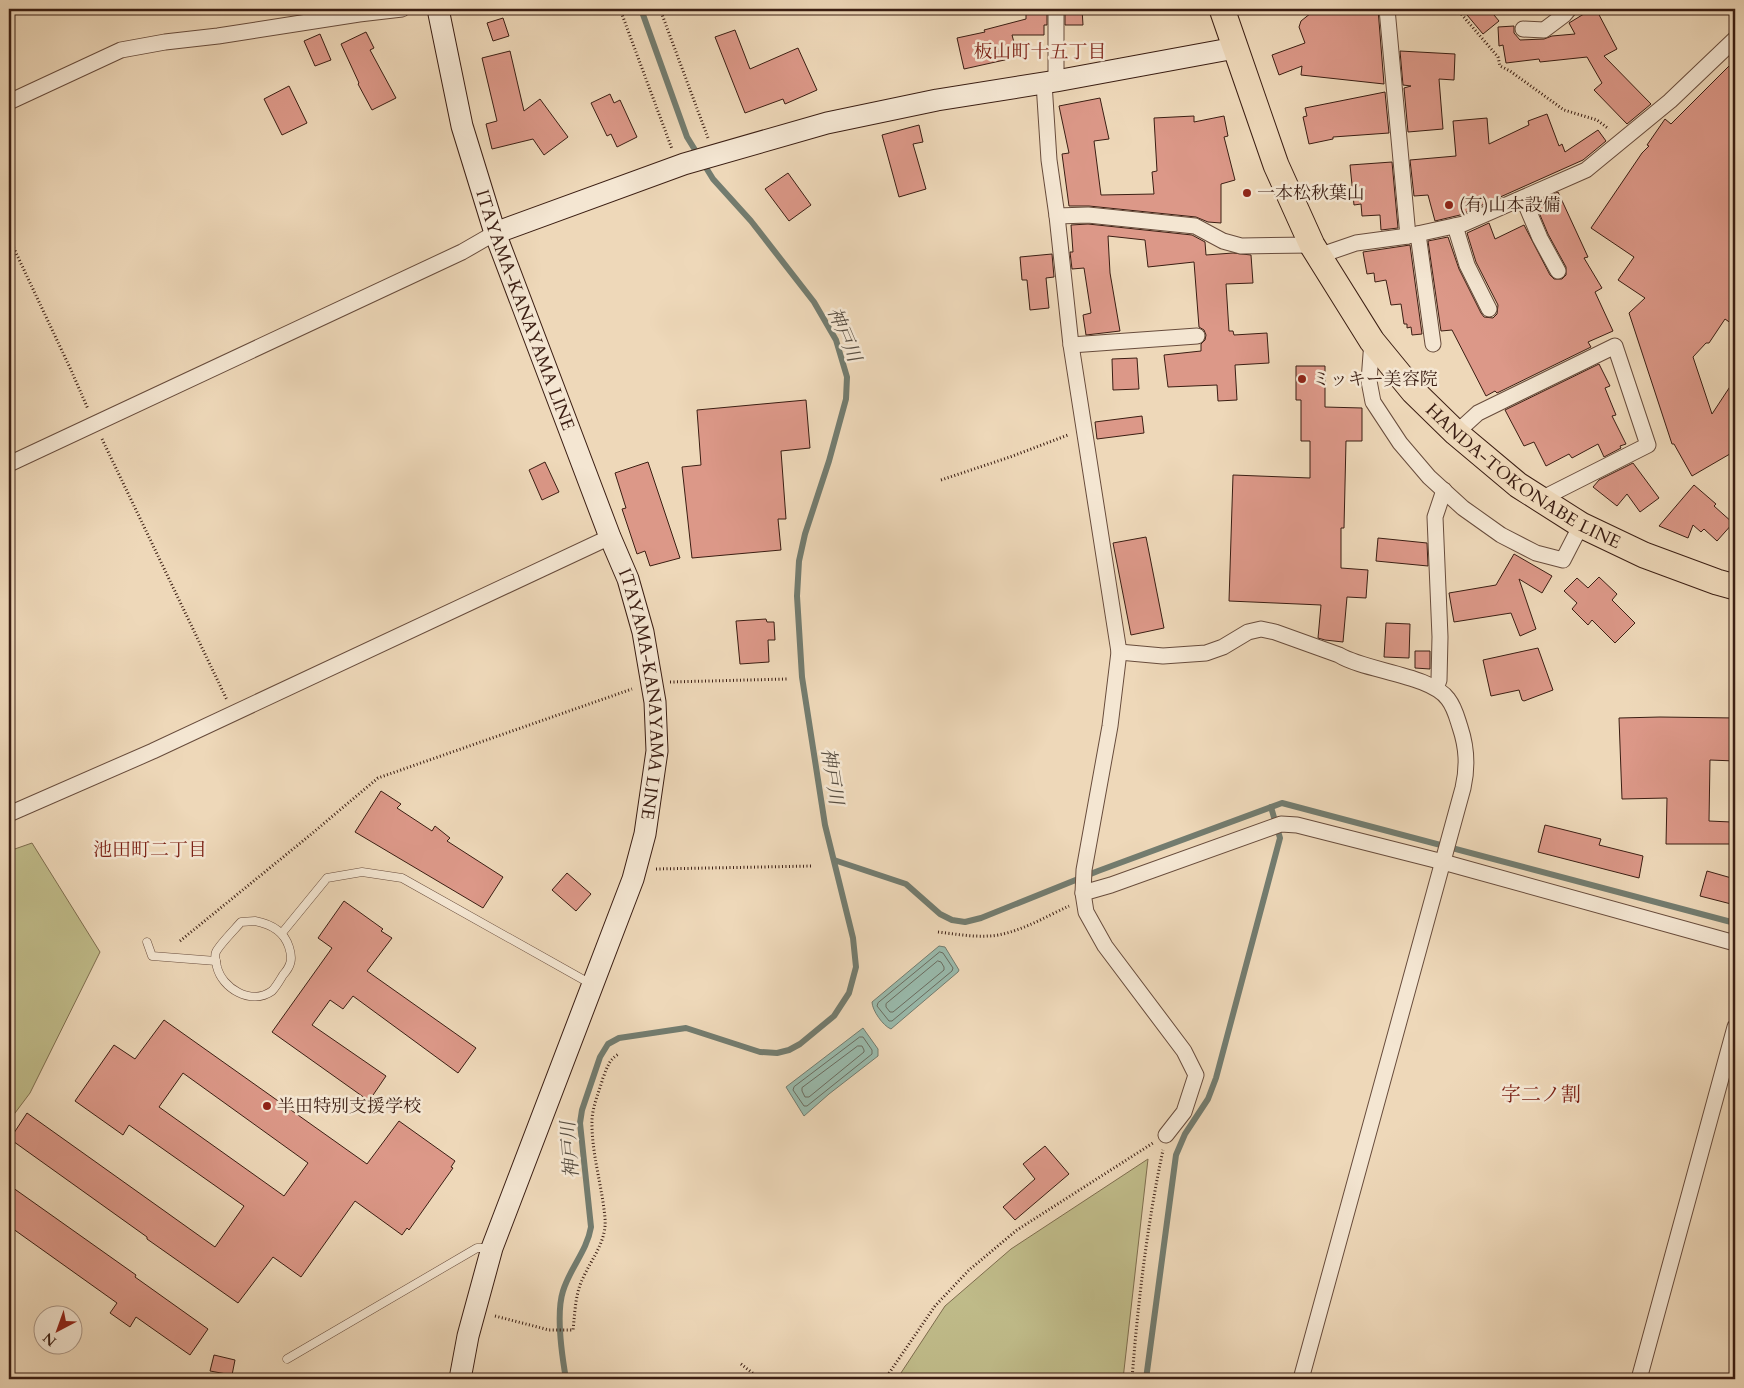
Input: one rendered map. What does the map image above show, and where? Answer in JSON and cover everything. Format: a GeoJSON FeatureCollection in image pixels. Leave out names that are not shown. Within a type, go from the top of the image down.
{"type":"FeatureCollection","features":[{"type":"Feature","properties":{"kind":"main road","name":"ITAYAMA-KANAYAMA LINE"},"geometry":{"type":"LineString","coordinates":[[438,9],[462,126],[495,233],[610,538],[628,579],[643,632],[655,702],[657,751],[645,834],[636,866],[613,933],[492,1248],[468,1336],[460,1379]]}},
{"type":"Feature","properties":{"kind":"main road","name":"HANDA-TOKONABE LINE"},"geometry":{"type":"LineString","coordinates":[[1222,9],[1276,165],[1315,250],[1372,341],[1413,391],[1456,433],[1518,485],[1581,525],[1644,555],[1735,587]]}},
{"type":"Feature","properties":{"kind":"main road"},"geometry":{"type":"LineString","coordinates":[[495,233],[681,165],[827,123],[937,100],[1050,82],[1235,48]]}},
{"type":"Feature","properties":{"kind":"street"},"geometry":{"type":"LineString","coordinates":[[9,102],[121,50],[376,10],[402,9]]}},
{"type":"Feature","properties":{"kind":"street"},"geometry":{"type":"LineString","coordinates":[[1056,9],[1050,82],[1049,160],[1071,344],[1119,652],[1110,726],[1084,870],[1084,896],[1086,912],[1105,946],[1184,1051],[1196,1075],[1184,1112],[1166,1135]]}},
{"type":"Feature","properties":{"kind":"street"},"geometry":{"type":"LineString","coordinates":[[1387,9],[1413,235],[1433,344]]}},
{"type":"Feature","properties":{"kind":"street"},"geometry":{"type":"LineString","coordinates":[[1523,29],[1544,30],[1569,9]]}},
{"type":"Feature","properties":{"kind":"street"},"geometry":{"type":"LineString","coordinates":[[1057,216],[1088,215],[1195,226],[1223,241],[1240,246],[1315,250],[1413,235],[1463,224],[1586,170],[1670,101],[1735,39]]}},
{"type":"Feature","properties":{"kind":"street"},"geometry":{"type":"LineString","coordinates":[[1523,198],[1540,238],[1558,271]]}},
{"type":"Feature","properties":{"kind":"street"},"geometry":{"type":"LineString","coordinates":[[1455,226],[1467,265],[1489,309]]}},
{"type":"Feature","properties":{"kind":"street"},"geometry":{"type":"LineString","coordinates":[[9,464],[462,252],[495,233]]}},
{"type":"Feature","properties":{"kind":"street"},"geometry":{"type":"LineString","coordinates":[[1071,344],[1197,336]]}},
{"type":"Feature","properties":{"kind":"street"},"geometry":{"type":"LineString","coordinates":[[1372,341],[1369,381],[1373,402],[1400,443],[1429,477],[1463,508],[1501,534],[1536,553],[1563,560],[1581,525]]}},
{"type":"Feature","properties":{"kind":"street"},"geometry":{"type":"LineString","coordinates":[[1456,433],[1478,414],[1615,346],[1648,445],[1541,499]]}},
{"type":"Feature","properties":{"kind":"street"},"geometry":{"type":"LineString","coordinates":[[1436,688],[1439,680],[1440,637],[1435,517],[1444,490]]}},
{"type":"Feature","properties":{"kind":"street"},"geometry":{"type":"LineString","coordinates":[[9,814],[153,751],[610,538]]}},
{"type":"Feature","properties":{"kind":"street"},"geometry":{"type":"LineString","coordinates":[[1119,652],[1163,656],[1206,653],[1223,647],[1248,632],[1261,629],[1276,632],[1339,655],[1346,660],[1381,669],[1436,688],[1448,698],[1464,738],[1467,757],[1466,774],[1301,1379]]}},
{"type":"Feature","properties":{"kind":"street"},"geometry":{"type":"LineString","coordinates":[[1084,896],[1281,824],[1297,825],[1445,852],[1735,943]]}},
{"type":"Feature","properties":{"kind":"street"},"geometry":{"type":"LineString","coordinates":[[1639,1379],[1735,1026]]}},
{"type":"Feature","properties":{"kind":"lane"},"geometry":{"type":"LineString","coordinates":[[282,933],[327,878],[362,872],[402,878],[593,985]]}},
{"type":"Feature","properties":{"kind":"lane"},"geometry":{"type":"LineString","coordinates":[[255,921],[266,923],[282,933],[291,954],[291,966],[272,990],[263,995],[252,996],[241,994],[224,982],[216,961],[216,952],[241,922],[255,921]]}},
{"type":"Feature","properties":{"kind":"lane"},"geometry":{"type":"LineString","coordinates":[[147,942],[152,956],[216,961]]}},
{"type":"Feature","properties":{"kind":"lane"},"geometry":{"type":"LineString","coordinates":[[287,1359],[477,1248],[492,1248]]}},
{"type":"Feature","properties":{"kind":"path"},"geometry":{"type":"LineString","coordinates":[[620,9],[681,165]]}},
{"type":"Feature","properties":{"kind":"path"},"geometry":{"type":"LineString","coordinates":[[660,9],[714,155]]}},
{"type":"Feature","properties":{"kind":"path"},"geometry":{"type":"LineString","coordinates":[[1457,9],[1498,57],[1500,66],[1510,71],[1564,110],[1597,120],[1624,140]]}},
{"type":"Feature","properties":{"kind":"path"},"geometry":{"type":"LineString","coordinates":[[9,238],[71,370],[94,424],[123,480],[233,714]]}},
{"type":"Feature","properties":{"kind":"path"},"geometry":{"type":"LineString","coordinates":[[941,480],[1010,457],[1084,429]]}},
{"type":"Feature","properties":{"kind":"path"},"geometry":{"type":"LineString","coordinates":[[180,941],[378,778],[568,710],[651,683],[787,680]]}},
{"type":"Feature","properties":{"kind":"path"},"geometry":{"type":"LineString","coordinates":[[636,866],[651,870],[813,866]]}},
{"type":"Feature","properties":{"kind":"path"},"geometry":{"type":"LineString","coordinates":[[938,932],[990,936],[1020,929],[1084,896]]}},
{"type":"Feature","properties":{"kind":"path"},"geometry":{"type":"LineString","coordinates":[[476,1306],[493,1315],[514,1322],[548,1330],[573,1330],[576,1302],[582,1279],[599,1250],[606,1220],[592,1118],[595,1102],[605,1074],[612,1058],[619,1054]]}},
{"type":"Feature","properties":{"kind":"path"},"geometry":{"type":"LineString","coordinates":[[885,1379],[935,1306],[970,1270],[1017,1230],[1166,1135]]}},
{"type":"Feature","properties":{"kind":"path"},"geometry":{"type":"LineString","coordinates":[[1132,1379],[1138,1307],[1154,1190],[1166,1135]]}},
{"type":"Feature","properties":{"kind":"path"},"geometry":{"type":"LineString","coordinates":[[741,1364],[760,1379]]}},
{"type":"Feature","properties":{"kind":"shaded area"},"geometry":{"type":"Polygon","coordinates":[[[32,843],[100,952],[30,1093],[9,1121],[9,851],[32,843]]]}},
{"type":"Feature","properties":{"kind":"shaded area"},"geometry":{"type":"Polygon","coordinates":[[[1148,1159],[1123,1379],[897,1379],[945,1306],[1011,1249],[1148,1159]]]}},
{"type":"Feature","properties":{"kind":"water"},"geometry":{"type":"Polygon","coordinates":[[[939,946],[945,947],[959,970],[958,972],[891,1029],[881,1021],[872,1002],[939,946]]]}},
{"type":"Feature","properties":{"kind":"water"},"geometry":{"type":"Polygon","coordinates":[[[863,1028],[878,1049],[878,1056],[804,1116],[786,1087],[863,1028]]]}},
{"type":"Feature","properties":{"kind":"building"},"geometry":{"type":"Polygon","coordinates":[[[1026,9],[1047,9],[1047,25],[1044,25],[1044,35],[1012,35],[1018,57],[964,69],[957,38],[985,32],[984,30],[1026,19],[1026,9]]]}},
{"type":"Feature","properties":{"kind":"building"},"geometry":{"type":"Polygon","coordinates":[[[1065,9],[1082,9],[1083,25],[1065,25],[1065,9]]]}},
{"type":"Feature","properties":{"kind":"building"},"geometry":{"type":"Polygon","coordinates":[[[1311,9],[1378,9],[1384,84],[1301,75],[1302,66],[1279,75],[1272,55],[1305,43],[1299,27],[1301,21],[1311,13],[1311,9]]]}},
{"type":"Feature","properties":{"kind":"building"},"geometry":{"type":"Polygon","coordinates":[[[1462,9],[1489,9],[1499,21],[1483,34],[1462,9]]]}},
{"type":"Feature","properties":{"kind":"building"},"geometry":{"type":"Polygon","coordinates":[[[1592,9],[1596,9],[1617,49],[1604,56],[1651,104],[1627,124],[1594,90],[1602,83],[1587,57],[1540,62],[1539,59],[1506,63],[1503,45],[1499,46],[1498,27],[1514,26],[1514,33],[1520,40],[1544,39],[1552,36],[1575,34],[1569,23],[1592,9]]]}},
{"type":"Feature","properties":{"kind":"building"},"geometry":{"type":"Polygon","coordinates":[[[503,18],[509,36],[493,41],[487,23],[503,18]]]}},
{"type":"Feature","properties":{"kind":"building"},"geometry":{"type":"Polygon","coordinates":[[[735,30],[750,69],[798,48],[817,90],[785,104],[783,99],[745,113],[715,37],[735,30]]]}},
{"type":"Feature","properties":{"kind":"building"},"geometry":{"type":"Polygon","coordinates":[[[366,32],[374,48],[370,50],[396,98],[372,110],[358,84],[341,44],[366,32]]]}},
{"type":"Feature","properties":{"kind":"building"},"geometry":{"type":"Polygon","coordinates":[[[320,34],[331,60],[315,66],[304,41],[320,34]]]}},
{"type":"Feature","properties":{"kind":"building"},"geometry":{"type":"Polygon","coordinates":[[[510,51],[524,111],[540,99],[568,137],[544,155],[533,139],[492,149],[486,124],[497,121],[482,58],[510,51]]]}},
{"type":"Feature","properties":{"kind":"building"},"geometry":{"type":"Polygon","coordinates":[[[1400,51],[1455,54],[1454,80],[1439,79],[1443,129],[1408,132],[1404,88],[1411,86],[1403,85],[1400,51]]]}},
{"type":"Feature","properties":{"kind":"building"},"geometry":{"type":"Polygon","coordinates":[[[1735,60],[1735,326],[1725,319],[1709,343],[1706,343],[1693,357],[1712,414],[1735,379],[1735,451],[1692,476],[1674,444],[1672,444],[1629,313],[1645,298],[1618,280],[1634,257],[1591,228],[1642,153],[1649,146],[1647,145],[1665,119],[1671,124],[1735,60]]]}},
{"type":"Feature","properties":{"kind":"building"},"geometry":{"type":"Polygon","coordinates":[[[289,86],[307,123],[282,135],[264,99],[289,86]]]}},
{"type":"Feature","properties":{"kind":"building"},"geometry":{"type":"Polygon","coordinates":[[[1385,92],[1389,133],[1333,137],[1333,139],[1309,144],[1303,117],[1307,116],[1305,108],[1385,92]]]}},
{"type":"Feature","properties":{"kind":"building"},"geometry":{"type":"Polygon","coordinates":[[[610,94],[614,103],[620,100],[637,137],[617,147],[611,134],[607,136],[591,103],[610,94]]]}},
{"type":"Feature","properties":{"kind":"building"},"geometry":{"type":"Polygon","coordinates":[[[1100,98],[1109,139],[1094,141],[1101,195],[1154,194],[1152,172],[1157,171],[1154,118],[1194,116],[1194,122],[1224,116],[1228,136],[1224,137],[1235,180],[1221,184],[1221,223],[1208,222],[1196,217],[1089,206],[1069,206],[1062,154],[1069,153],[1059,106],[1100,98]]]}},
{"type":"Feature","properties":{"kind":"building"},"geometry":{"type":"Polygon","coordinates":[[[1547,114],[1559,146],[1562,144],[1565,152],[1598,130],[1606,141],[1583,160],[1460,215],[1435,221],[1428,195],[1414,196],[1410,160],[1456,156],[1453,121],[1487,118],[1489,144],[1529,125],[1528,121],[1547,114]]]}},
{"type":"Feature","properties":{"kind":"building"},"geometry":{"type":"Polygon","coordinates":[[[919,125],[923,142],[913,144],[926,189],[899,197],[882,135],[919,125]]]}},
{"type":"Feature","properties":{"kind":"building"},"geometry":{"type":"Polygon","coordinates":[[[1392,162],[1398,228],[1381,230],[1380,215],[1362,216],[1361,204],[1354,205],[1350,165],[1392,162]]]}},
{"type":"Feature","properties":{"kind":"building"},"geometry":{"type":"Polygon","coordinates":[[[788,173],[811,205],[789,221],[765,189],[788,173]]]}},
{"type":"Feature","properties":{"kind":"building"},"geometry":{"type":"Polygon","coordinates":[[[1558,192],[1588,257],[1584,258],[1602,288],[1595,292],[1613,331],[1588,342],[1591,347],[1497,393],[1495,391],[1486,396],[1452,330],[1441,331],[1428,241],[1448,237],[1459,269],[1481,313],[1484,317],[1493,318],[1497,314],[1498,305],[1476,262],[1467,233],[1489,223],[1495,239],[1524,225],[1550,275],[1554,279],[1562,279],[1566,275],[1566,267],[1548,234],[1535,203],[1558,192]]]}},
{"type":"Feature","properties":{"kind":"building"},"geometry":{"type":"Polygon","coordinates":[[[1088,224],[1192,235],[1205,242],[1206,255],[1233,253],[1251,255],[1253,283],[1226,284],[1229,331],[1233,331],[1234,335],[1267,333],[1269,363],[1235,365],[1237,400],[1218,401],[1217,385],[1168,387],[1164,355],[1201,351],[1201,344],[1205,340],[1206,335],[1204,330],[1199,327],[1194,262],[1148,267],[1145,240],[1108,236],[1110,273],[1120,331],[1086,335],[1083,315],[1091,313],[1084,268],[1072,269],[1070,252],[1073,252],[1071,225],[1088,224]]]}},
{"type":"Feature","properties":{"kind":"building"},"geometry":{"type":"Polygon","coordinates":[[[1410,245],[1422,334],[1412,335],[1411,327],[1407,328],[1407,324],[1404,324],[1401,304],[1391,305],[1386,280],[1375,282],[1374,273],[1367,274],[1363,252],[1410,245]]]}},
{"type":"Feature","properties":{"kind":"building"},"geometry":{"type":"Polygon","coordinates":[[[1052,254],[1054,277],[1046,278],[1049,308],[1030,310],[1027,280],[1022,280],[1020,257],[1052,254]]]}},
{"type":"Feature","properties":{"kind":"building"},"geometry":{"type":"Polygon","coordinates":[[[1137,358],[1139,389],[1113,390],[1112,359],[1137,358]]]}},
{"type":"Feature","properties":{"kind":"building"},"geometry":{"type":"Polygon","coordinates":[[[1599,364],[1610,386],[1605,388],[1616,415],[1612,416],[1626,444],[1604,457],[1598,444],[1572,458],[1569,454],[1546,466],[1534,442],[1524,446],[1505,410],[1599,364]]]}},
{"type":"Feature","properties":{"kind":"building"},"geometry":{"type":"Polygon","coordinates":[[[1296,366],[1325,366],[1325,407],[1362,408],[1362,441],[1346,441],[1344,528],[1341,528],[1341,568],[1368,570],[1366,598],[1347,597],[1343,642],[1318,638],[1321,605],[1229,601],[1233,475],[1310,478],[1310,441],[1301,441],[1301,400],[1296,400],[1296,366]]]}},
{"type":"Feature","properties":{"kind":"building"},"geometry":{"type":"Polygon","coordinates":[[[806,400],[810,448],[781,451],[786,519],[778,519],[781,550],[692,558],[682,467],[701,465],[697,410],[806,400]]]}},
{"type":"Feature","properties":{"kind":"building"},"geometry":{"type":"Polygon","coordinates":[[[1142,416],[1144,433],[1097,439],[1095,422],[1142,416]]]}},
{"type":"Feature","properties":{"kind":"building"},"geometry":{"type":"Polygon","coordinates":[[[545,462],[559,492],[542,500],[529,470],[545,462]]]}},
{"type":"Feature","properties":{"kind":"building"},"geometry":{"type":"Polygon","coordinates":[[[648,462],[680,558],[650,566],[645,551],[637,554],[622,509],[626,508],[615,473],[648,462]]]}},
{"type":"Feature","properties":{"kind":"building"},"geometry":{"type":"Polygon","coordinates":[[[1633,463],[1659,498],[1640,512],[1627,494],[1617,506],[1593,487],[1599,480],[1633,463]]]}},
{"type":"Feature","properties":{"kind":"building"},"geometry":{"type":"Polygon","coordinates":[[[1694,485],[1716,504],[1714,506],[1733,523],[1717,541],[1704,529],[1701,532],[1693,525],[1688,538],[1659,526],[1694,485]]]}},
{"type":"Feature","properties":{"kind":"building"},"geometry":{"type":"Polygon","coordinates":[[[1146,537],[1164,628],[1131,635],[1113,543],[1146,537]]]}},
{"type":"Feature","properties":{"kind":"building"},"geometry":{"type":"Polygon","coordinates":[[[1378,538],[1427,543],[1428,566],[1376,561],[1378,538]]]}},
{"type":"Feature","properties":{"kind":"building"},"geometry":{"type":"Polygon","coordinates":[[[1514,554],[1552,576],[1542,593],[1519,579],[1536,629],[1520,636],[1511,613],[1454,622],[1449,593],[1496,585],[1514,554]]]}},
{"type":"Feature","properties":{"kind":"building"},"geometry":{"type":"Polygon","coordinates":[[[1599,577],[1617,594],[1612,600],[1635,623],[1615,643],[1592,620],[1588,625],[1572,609],[1577,603],[1564,591],[1577,578],[1588,588],[1599,577]]]}},
{"type":"Feature","properties":{"kind":"building"},"geometry":{"type":"Polygon","coordinates":[[[766,619],[767,622],[774,622],[775,640],[768,640],[769,662],[740,664],[736,621],[766,619]]]}},
{"type":"Feature","properties":{"kind":"building"},"geometry":{"type":"Polygon","coordinates":[[[1386,623],[1410,624],[1409,658],[1384,657],[1386,623]]]}},
{"type":"Feature","properties":{"kind":"building"},"geometry":{"type":"Polygon","coordinates":[[[1538,648],[1553,690],[1524,701],[1519,690],[1491,696],[1483,660],[1538,648]]]}},
{"type":"Feature","properties":{"kind":"building"},"geometry":{"type":"Polygon","coordinates":[[[1415,651],[1430,651],[1430,669],[1415,668],[1415,651]]]}},
{"type":"Feature","properties":{"kind":"building"},"geometry":{"type":"Polygon","coordinates":[[[1619,718],[1735,718],[1735,761],[1710,760],[1709,821],[1731,822],[1731,844],[1666,844],[1667,798],[1622,799],[1619,718]]]}},
{"type":"Feature","properties":{"kind":"building"},"geometry":{"type":"Polygon","coordinates":[[[381,791],[401,804],[397,808],[432,831],[435,826],[450,838],[447,841],[503,877],[483,908],[355,832],[381,791]]]}},
{"type":"Feature","properties":{"kind":"building"},"geometry":{"type":"Polygon","coordinates":[[[1545,825],[1601,839],[1599,845],[1643,856],[1639,878],[1538,852],[1545,825]]]}},
{"type":"Feature","properties":{"kind":"building"},"geometry":{"type":"Polygon","coordinates":[[[1707,871],[1735,879],[1735,905],[1700,896],[1707,871]]]}},
{"type":"Feature","properties":{"kind":"building"},"geometry":{"type":"Polygon","coordinates":[[[567,873],[591,894],[576,911],[552,890],[567,873]]]}},
{"type":"Feature","properties":{"kind":"building"},"geometry":{"type":"Polygon","coordinates":[[[344,901],[383,929],[381,931],[392,938],[367,971],[476,1048],[458,1073],[353,996],[343,1009],[330,1000],[312,1025],[386,1076],[369,1101],[272,1032],[332,948],[318,938],[344,901]]]}},
{"type":"Feature","properties":{"kind":"building"},"geometry":{"type":"Polygon","coordinates":[[[164,1020],[367,1164],[399,1121],[455,1161],[451,1167],[453,1168],[409,1230],[407,1228],[402,1235],[355,1201],[301,1277],[273,1257],[238,1303],[10,1139],[27,1113],[215,1247],[244,1206],[129,1125],[123,1135],[75,1101],[114,1045],[135,1059],[164,1020]],[[183,1073],[159,1107],[284,1196],[308,1163],[183,1073]]]}},
{"type":"Feature","properties":{"kind":"building"},"geometry":{"type":"Polygon","coordinates":[[[1045,1146],[1069,1174],[1015,1220],[1003,1207],[1035,1179],[1023,1164],[1045,1146]]]}},
{"type":"Feature","properties":{"kind":"building"},"geometry":{"type":"Polygon","coordinates":[[[9,1185],[136,1275],[135,1277],[208,1329],[190,1355],[136,1317],[130,1327],[110,1313],[117,1303],[9,1226],[9,1185]]]}},
{"type":"Feature","properties":{"kind":"building"},"geometry":{"type":"Polygon","coordinates":[[[214,1355],[235,1360],[232,1375],[210,1371],[214,1355]]]}},
{"type":"Feature","properties":{"kind":"waterway","name":"神戸川"},"geometry":{"type":"LineString","coordinates":[[566,1379],[560,1335],[561,1300],[566,1283],[586,1244],[591,1227],[580,1123],[582,1110],[600,1057],[608,1044],[619,1038],[686,1028],[760,1052],[777,1053],[789,1050],[800,1044],[834,1016],[849,993],[856,967],[853,938],[825,825],[802,677],[797,596],[799,561],[805,534],[829,461],[846,399],[847,377],[836,340],[814,302],[751,221],[713,179],[687,137],[641,9]]}},
{"type":"Feature","properties":{"kind":"waterway"},"geometry":{"type":"LineString","coordinates":[[834,860],[906,884],[940,914],[952,920],[965,922],[981,918],[1098,871],[1282,803],[1735,923]]}},
{"type":"Feature","properties":{"kind":"waterway"},"geometry":{"type":"LineString","coordinates":[[1146,1379],[1176,1155],[1185,1134],[1208,1099],[1216,1078],[1280,838],[1271,807]]}},
{"type":"Feature","properties":{"kind":"place","name":"一本松秋葉山"},"geometry":{"type":"Point","coordinates":[1247,193]}},
{"type":"Feature","properties":{"kind":"place","name":"(有)山本設備"},"geometry":{"type":"Point","coordinates":[1449,205]}},
{"type":"Feature","properties":{"kind":"place","name":"ミッキー美容院"},"geometry":{"type":"Point","coordinates":[1302,379]}},
{"type":"Feature","properties":{"kind":"place","name":"半田特別支援学校"},"geometry":{"type":"Point","coordinates":[267,1106]}},
{"type":"Feature","properties":{"kind":"district","name":"板山町十五丁目"},"geometry":{"type":"Point","coordinates":[1040,51]}},
{"type":"Feature","properties":{"kind":"district","name":"池田町二丁目"},"geometry":{"type":"Point","coordinates":[150,849]}},
{"type":"Feature","properties":{"kind":"district","name":"字二ノ割"},"geometry":{"type":"Point","coordinates":[1541,1094]}}]}
